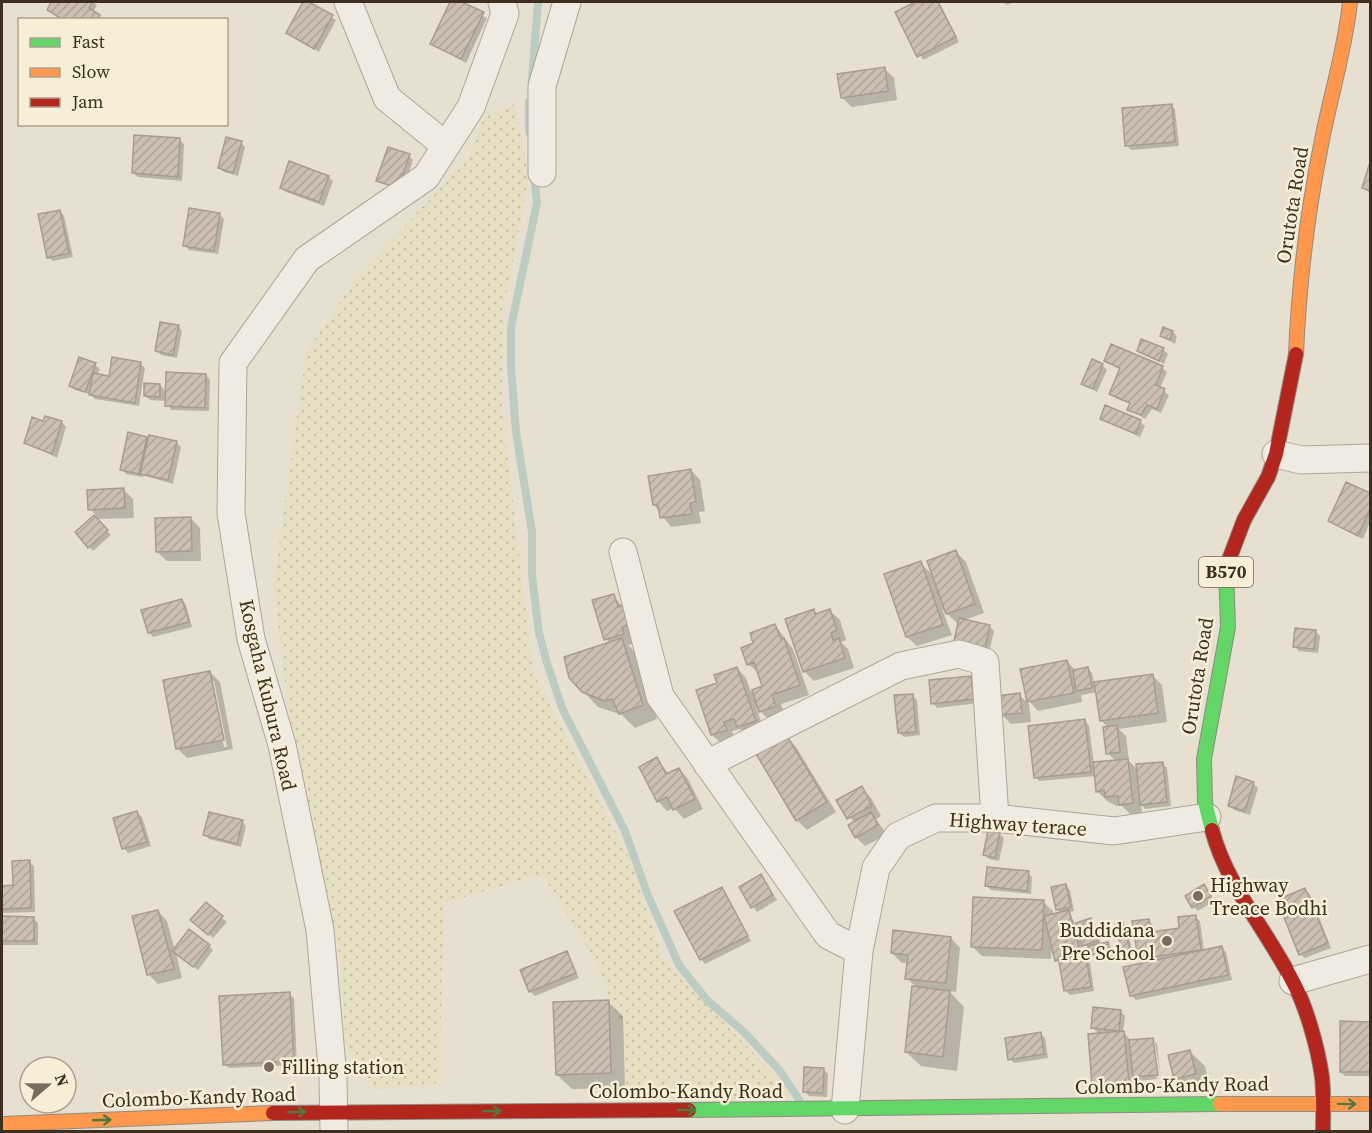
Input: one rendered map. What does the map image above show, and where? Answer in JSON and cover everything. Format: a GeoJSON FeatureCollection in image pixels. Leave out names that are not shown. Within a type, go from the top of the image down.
{"type":"FeatureCollection","features":[{"type":"Feature","properties":{"kind":"main road","name":"Orutota Road"},"geometry":{"type":"LineString","coordinates":[[1323,1131],[1322,1077],[1316,1048],[1293,981],[1226,868],[1207,817],[1204,759],[1227,627],[1226,569],[1244,520],[1268,477],[1276,454],[1296,360],[1299,280],[1321,145],[1347,34],[1350,2]]}},
{"type":"Feature","properties":{"kind":"main road","name":"Colombo-Kandy Road"},"geometry":{"type":"LineString","coordinates":[[2,1124],[334,1121],[846,1110],[1371,1104]]}},
{"type":"Feature","properties":{"kind":"street"},"geometry":{"type":"LineString","coordinates":[[348,2],[387,98],[446,146]]}},
{"type":"Feature","properties":{"kind":"street","name":"Kosgaha Kubura Road"},"geometry":{"type":"LineString","coordinates":[[334,1121],[320,930],[282,745],[251,639],[231,513],[233,363],[307,258],[426,177],[471,107],[505,14],[502,2]]}},
{"type":"Feature","properties":{"kind":"street"},"geometry":{"type":"LineString","coordinates":[[542,173],[542,86],[567,2]]}},
{"type":"Feature","properties":{"kind":"street"},"geometry":{"type":"LineString","coordinates":[[1276,454],[1301,460],[1371,458]]}},
{"type":"Feature","properties":{"kind":"street"},"geometry":{"type":"LineString","coordinates":[[623,552],[660,696],[828,935],[859,951]]}},
{"type":"Feature","properties":{"kind":"street"},"geometry":{"type":"LineString","coordinates":[[707,764],[901,666],[959,654],[985,662],[995,818]]}},
{"type":"Feature","properties":{"kind":"street","name":"Highway terace"},"geometry":{"type":"LineString","coordinates":[[846,1110],[859,951],[876,868],[898,836],[936,818],[995,818],[1114,831],[1207,817]]}},
{"type":"Feature","properties":{"kind":"street"},"geometry":{"type":"LineString","coordinates":[[1293,981],[1371,959]]}},
{"type":"Feature","properties":{"kind":"shaded area"},"geometry":{"type":"Polygon","coordinates":[[[515,104],[529,178],[504,306],[502,409],[533,672],[632,864],[663,959],[797,1099],[627,1098],[623,1031],[594,958],[542,874],[444,903],[439,1083],[375,1089],[346,1049],[341,963],[288,709],[274,583],[306,352],[360,273],[468,159],[484,117],[515,104]]]}},
{"type":"Feature","properties":{"kind":"building"},"geometry":{"type":"Polygon","coordinates":[[[51,2],[92,2],[89,8],[100,15],[99,18],[59,18],[47,10],[51,2]]]}},
{"type":"Feature","properties":{"kind":"building"},"geometry":{"type":"Polygon","coordinates":[[[303,2],[309,2],[333,15],[314,49],[286,33],[303,2]]]}},
{"type":"Feature","properties":{"kind":"building"},"geometry":{"type":"Polygon","coordinates":[[[450,2],[462,2],[484,12],[461,59],[430,44],[450,2]]]}},
{"type":"Feature","properties":{"kind":"building"},"geometry":{"type":"Polygon","coordinates":[[[915,2],[938,2],[956,37],[917,57],[895,12],[915,2]]]}},
{"type":"Feature","properties":{"kind":"building"},"geometry":{"type":"Polygon","coordinates":[[[885,67],[888,91],[841,98],[837,74],[885,67]]]}},
{"type":"Feature","properties":{"kind":"building"},"geometry":{"type":"Polygon","coordinates":[[[1172,104],[1175,142],[1125,146],[1122,108],[1172,104]]]}},
{"type":"Feature","properties":{"kind":"building"},"geometry":{"type":"Polygon","coordinates":[[[134,135],[180,138],[178,177],[132,173],[134,135]]]}},
{"type":"Feature","properties":{"kind":"building"},"geometry":{"type":"Polygon","coordinates":[[[226,137],[242,141],[233,173],[218,168],[226,137]]]}},
{"type":"Feature","properties":{"kind":"building"},"geometry":{"type":"Polygon","coordinates":[[[388,147],[410,154],[398,188],[376,181],[388,147]]]}},
{"type":"Feature","properties":{"kind":"building"},"geometry":{"type":"Polygon","coordinates":[[[289,161],[329,176],[319,202],[280,188],[289,161]]]}},
{"type":"Feature","properties":{"kind":"building"},"geometry":{"type":"Polygon","coordinates":[[[1370,165],[1370,191],[1362,188],[1370,165]]]}},
{"type":"Feature","properties":{"kind":"building"},"geometry":{"type":"Polygon","coordinates":[[[189,208],[220,213],[214,251],[183,246],[189,208]]]}},
{"type":"Feature","properties":{"kind":"building"},"geometry":{"type":"Polygon","coordinates":[[[60,210],[69,253],[47,258],[38,214],[60,210]]]}},
{"type":"Feature","properties":{"kind":"building"},"geometry":{"type":"Polygon","coordinates":[[[160,322],[179,325],[173,355],[155,351],[160,322]]]}},
{"type":"Feature","properties":{"kind":"building"},"geometry":{"type":"Polygon","coordinates":[[[1163,327],[1173,331],[1170,340],[1160,336],[1163,327]]]}},
{"type":"Feature","properties":{"kind":"building"},"geometry":{"type":"Polygon","coordinates":[[[1141,339],[1164,348],[1159,361],[1137,351],[1141,339]]]}},
{"type":"Feature","properties":{"kind":"building"},"geometry":{"type":"Polygon","coordinates":[[[1111,344],[1163,366],[1156,385],[1165,389],[1157,409],[1147,405],[1141,415],[1127,410],[1130,403],[1109,394],[1120,368],[1104,361],[1111,344]]]}},
{"type":"Feature","properties":{"kind":"building"},"geometry":{"type":"Polygon","coordinates":[[[79,357],[96,363],[85,392],[69,386],[79,357]]]}},
{"type":"Feature","properties":{"kind":"building"},"geometry":{"type":"Polygon","coordinates":[[[112,357],[141,362],[135,403],[89,395],[93,373],[109,376],[112,357]]]}},
{"type":"Feature","properties":{"kind":"building"},"geometry":{"type":"Polygon","coordinates":[[[1092,359],[1103,364],[1093,389],[1081,384],[1092,359]]]}},
{"type":"Feature","properties":{"kind":"building"},"geometry":{"type":"Polygon","coordinates":[[[166,372],[206,374],[205,408],[165,406],[166,372]]]}},
{"type":"Feature","properties":{"kind":"building"},"geometry":{"type":"Polygon","coordinates":[[[144,383],[160,384],[160,397],[144,396],[144,383]]]}},
{"type":"Feature","properties":{"kind":"building"},"geometry":{"type":"Polygon","coordinates":[[[1105,405],[1141,420],[1136,434],[1100,419],[1105,405]]]}},
{"type":"Feature","properties":{"kind":"building"},"geometry":{"type":"Polygon","coordinates":[[[45,416],[62,421],[52,454],[24,443],[32,417],[43,421],[45,416]]]}},
{"type":"Feature","properties":{"kind":"building"},"geometry":{"type":"Polygon","coordinates":[[[128,432],[147,437],[139,474],[120,470],[128,432]]]}},
{"type":"Feature","properties":{"kind":"building"},"geometry":{"type":"Polygon","coordinates":[[[149,435],[177,441],[168,480],[140,474],[149,435]]]}},
{"type":"Feature","properties":{"kind":"building"},"geometry":{"type":"Polygon","coordinates":[[[691,469],[696,502],[690,503],[692,514],[660,518],[658,505],[653,505],[648,476],[691,469]]]}},
{"type":"Feature","properties":{"kind":"building"},"geometry":{"type":"Polygon","coordinates":[[[1346,482],[1370,493],[1370,509],[1358,536],[1328,521],[1346,482]]]}},
{"type":"Feature","properties":{"kind":"building"},"geometry":{"type":"Polygon","coordinates":[[[124,488],[125,508],[88,510],[87,490],[124,488]]]}},
{"type":"Feature","properties":{"kind":"building"},"geometry":{"type":"Polygon","coordinates":[[[94,515],[108,530],[88,548],[75,532],[94,515]]]}},
{"type":"Feature","properties":{"kind":"building"},"geometry":{"type":"Polygon","coordinates":[[[191,517],[192,551],[156,552],[155,518],[191,517]]]}},
{"type":"Feature","properties":{"kind":"building"},"geometry":{"type":"Polygon","coordinates":[[[956,550],[975,604],[946,614],[927,561],[956,550]]]}},
{"type":"Feature","properties":{"kind":"building"},"geometry":{"type":"Polygon","coordinates":[[[921,561],[943,625],[906,637],[884,574],[921,561]]]}},
{"type":"Feature","properties":{"kind":"building"},"geometry":{"type":"Polygon","coordinates":[[[614,594],[618,607],[629,603],[635,623],[622,627],[624,634],[604,640],[592,600],[614,594]]]}},
{"type":"Feature","properties":{"kind":"building"},"geometry":{"type":"Polygon","coordinates":[[[182,599],[189,622],[148,633],[141,610],[182,599]]]}},
{"type":"Feature","properties":{"kind":"building"},"geometry":{"type":"Polygon","coordinates":[[[814,609],[815,614],[830,609],[837,630],[831,633],[833,640],[839,638],[845,658],[803,672],[785,619],[814,609]]]}},
{"type":"Feature","properties":{"kind":"building"},"geometry":{"type":"Polygon","coordinates":[[[959,618],[990,625],[984,653],[953,646],[959,618]]]}},
{"type":"Feature","properties":{"kind":"building"},"geometry":{"type":"Polygon","coordinates":[[[775,624],[781,639],[784,638],[800,685],[772,695],[776,706],[759,712],[752,690],[762,686],[754,662],[747,665],[741,648],[753,643],[750,633],[775,624]]]}},
{"type":"Feature","properties":{"kind":"building"},"geometry":{"type":"Polygon","coordinates":[[[1295,628],[1316,630],[1314,649],[1293,647],[1295,628]]]}},
{"type":"Feature","properties":{"kind":"building"},"geometry":{"type":"Polygon","coordinates":[[[622,638],[643,705],[619,714],[612,699],[604,701],[582,692],[569,678],[564,657],[622,638]]]}},
{"type":"Feature","properties":{"kind":"building"},"geometry":{"type":"Polygon","coordinates":[[[1067,660],[1074,693],[1027,702],[1020,669],[1067,660]]]}},
{"type":"Feature","properties":{"kind":"building"},"geometry":{"type":"Polygon","coordinates":[[[737,667],[756,721],[737,727],[734,719],[724,722],[727,730],[711,735],[696,690],[717,683],[714,675],[737,667]]]}},
{"type":"Feature","properties":{"kind":"building"},"geometry":{"type":"Polygon","coordinates":[[[1088,667],[1092,688],[1076,691],[1073,670],[1088,667]]]}},
{"type":"Feature","properties":{"kind":"building"},"geometry":{"type":"Polygon","coordinates":[[[210,671],[224,740],[176,749],[163,680],[210,671]]]}},
{"type":"Feature","properties":{"kind":"building"},"geometry":{"type":"Polygon","coordinates":[[[1153,674],[1158,713],[1100,721],[1094,682],[1153,674]]]}},
{"type":"Feature","properties":{"kind":"building"},"geometry":{"type":"Polygon","coordinates":[[[971,676],[974,699],[931,704],[929,680],[971,676]]]}},
{"type":"Feature","properties":{"kind":"building"},"geometry":{"type":"Polygon","coordinates":[[[1020,693],[1022,713],[1000,715],[997,696],[1020,693]]]}},
{"type":"Feature","properties":{"kind":"building"},"geometry":{"type":"Polygon","coordinates":[[[913,694],[916,732],[898,733],[894,695],[913,694]]]}},
{"type":"Feature","properties":{"kind":"building"},"geometry":{"type":"Polygon","coordinates":[[[1085,719],[1091,772],[1034,778],[1028,726],[1085,719]]]}},
{"type":"Feature","properties":{"kind":"building"},"geometry":{"type":"Polygon","coordinates":[[[1117,725],[1120,752],[1106,754],[1103,727],[1117,725]]]}},
{"type":"Feature","properties":{"kind":"building"},"geometry":{"type":"Polygon","coordinates":[[[787,736],[827,802],[796,821],[756,754],[787,736]]]}},
{"type":"Feature","properties":{"kind":"building"},"geometry":{"type":"Polygon","coordinates":[[[657,757],[666,774],[679,768],[695,799],[673,810],[667,797],[657,802],[639,767],[657,757]]]}},
{"type":"Feature","properties":{"kind":"building"},"geometry":{"type":"Polygon","coordinates":[[[1128,759],[1133,803],[1119,805],[1118,796],[1105,797],[1104,790],[1096,792],[1093,762],[1128,759]]]}},
{"type":"Feature","properties":{"kind":"building"},"geometry":{"type":"Polygon","coordinates":[[[1163,762],[1167,802],[1140,805],[1136,764],[1163,762]]]}},
{"type":"Feature","properties":{"kind":"building"},"geometry":{"type":"Polygon","coordinates":[[[1236,776],[1254,782],[1245,811],[1228,806],[1236,776]]]}},
{"type":"Feature","properties":{"kind":"building"},"geometry":{"type":"Polygon","coordinates":[[[862,786],[872,806],[847,819],[836,800],[862,786]]]}},
{"type":"Feature","properties":{"kind":"building"},"geometry":{"type":"Polygon","coordinates":[[[137,811],[147,842],[122,849],[113,818],[137,811]]]}},
{"type":"Feature","properties":{"kind":"building"},"geometry":{"type":"Polygon","coordinates":[[[209,812],[243,820],[237,844],[203,835],[209,812]]]}},
{"type":"Feature","properties":{"kind":"building"},"geometry":{"type":"Polygon","coordinates":[[[871,812],[878,825],[855,838],[848,825],[871,812]]]}},
{"type":"Feature","properties":{"kind":"building"},"geometry":{"type":"Polygon","coordinates":[[[988,830],[1000,832],[995,858],[983,855],[988,830]]]}},
{"type":"Feature","properties":{"kind":"building"},"geometry":{"type":"Polygon","coordinates":[[[30,860],[31,908],[2,909],[2,886],[13,885],[12,861],[30,860]]]}},
{"type":"Feature","properties":{"kind":"building"},"geometry":{"type":"Polygon","coordinates":[[[987,867],[1029,871],[1027,891],[985,886],[987,867]]]}},
{"type":"Feature","properties":{"kind":"building"},"geometry":{"type":"Polygon","coordinates":[[[761,874],[773,895],[751,908],[739,887],[761,874]]]}},
{"type":"Feature","properties":{"kind":"building"},"geometry":{"type":"Polygon","coordinates":[[[1066,884],[1071,907],[1056,910],[1051,887],[1066,884]]]}},
{"type":"Feature","properties":{"kind":"building","name":"Highway Treace Bodhi"},"geometry":{"type":"Polygon","coordinates":[[[1204,884],[1211,896],[1192,908],[1185,896],[1204,884]]]}},
{"type":"Feature","properties":{"kind":"building"},"geometry":{"type":"Polygon","coordinates":[[[722,887],[748,936],[700,960],[674,911],[722,887]]]}},
{"type":"Feature","properties":{"kind":"building"},"geometry":{"type":"Polygon","coordinates":[[[1305,888],[1328,943],[1299,955],[1277,900],[1305,888]]]}},
{"type":"Feature","properties":{"kind":"building"},"geometry":{"type":"Polygon","coordinates":[[[973,897],[1044,900],[1042,950],[971,947],[973,897]]]}},
{"type":"Feature","properties":{"kind":"building"},"geometry":{"type":"Polygon","coordinates":[[[206,902],[223,916],[208,935],[190,920],[206,902]]]}},
{"type":"Feature","properties":{"kind":"building"},"geometry":{"type":"Polygon","coordinates":[[[158,910],[174,969],[147,975],[132,916],[158,910]]]}},
{"type":"Feature","properties":{"kind":"building"},"geometry":{"type":"Polygon","coordinates":[[[1069,910],[1081,954],[1055,961],[1044,916],[1069,910]]]}},
{"type":"Feature","properties":{"kind":"building","name":"Buddidana Pre School"},"geometry":{"type":"Polygon","coordinates":[[[1196,915],[1201,950],[1138,959],[1132,921],[1149,919],[1151,932],[1179,928],[1178,917],[1196,915]]]}},
{"type":"Feature","properties":{"kind":"building"},"geometry":{"type":"Polygon","coordinates":[[[2,916],[34,917],[34,941],[2,941],[2,916]]]}},
{"type":"Feature","properties":{"kind":"building"},"geometry":{"type":"Polygon","coordinates":[[[1091,918],[1098,941],[1082,946],[1076,923],[1091,918]]]}},
{"type":"Feature","properties":{"kind":"building"},"geometry":{"type":"Polygon","coordinates":[[[1123,922],[1130,950],[1122,952],[1115,924],[1123,922]]]}},
{"type":"Feature","properties":{"kind":"building"},"geometry":{"type":"Polygon","coordinates":[[[189,929],[210,945],[193,967],[172,951],[189,929]]]}},
{"type":"Feature","properties":{"kind":"building"},"geometry":{"type":"Polygon","coordinates":[[[893,930],[951,937],[946,983],[905,979],[908,955],[891,953],[893,930]]]}},
{"type":"Feature","properties":{"kind":"building"},"geometry":{"type":"Polygon","coordinates":[[[1108,942],[1110,951],[1090,955],[1088,946],[1108,942]]]}},
{"type":"Feature","properties":{"kind":"building"},"geometry":{"type":"Polygon","coordinates":[[[1222,946],[1228,975],[1130,996],[1123,967],[1222,946]]]}},
{"type":"Feature","properties":{"kind":"building"},"geometry":{"type":"Polygon","coordinates":[[[567,951],[576,973],[529,992],[520,970],[567,951]]]}},
{"type":"Feature","properties":{"kind":"building"},"geometry":{"type":"Polygon","coordinates":[[[1086,957],[1091,987],[1064,991],[1059,962],[1086,957]]]}},
{"type":"Feature","properties":{"kind":"building"},"geometry":{"type":"Polygon","coordinates":[[[912,986],[950,991],[943,1057],[905,1052],[912,986]]]}},
{"type":"Feature","properties":{"kind":"building"},"geometry":{"type":"Polygon","coordinates":[[[290,992],[294,1061],[223,1065],[219,996],[290,992]]]}},
{"type":"Feature","properties":{"kind":"building"},"geometry":{"type":"Polygon","coordinates":[[[609,1000],[611,1073],[556,1075],[553,1002],[609,1000]]]}},
{"type":"Feature","properties":{"kind":"building"},"geometry":{"type":"Polygon","coordinates":[[[1093,1007],[1121,1010],[1119,1031],[1091,1028],[1093,1007]]]}},
{"type":"Feature","properties":{"kind":"building"},"geometry":{"type":"Polygon","coordinates":[[[1340,1021],[1370,1022],[1370,1072],[1340,1072],[1340,1021]]]}},
{"type":"Feature","properties":{"kind":"building"},"geometry":{"type":"Polygon","coordinates":[[[1124,1031],[1129,1082],[1092,1085],[1088,1034],[1124,1031]]]}},
{"type":"Feature","properties":{"kind":"building"},"geometry":{"type":"Polygon","coordinates":[[[1041,1032],[1044,1054],[1008,1060],[1005,1038],[1041,1032]]]}},
{"type":"Feature","properties":{"kind":"building"},"geometry":{"type":"Polygon","coordinates":[[[1153,1038],[1158,1075],[1133,1077],[1129,1040],[1153,1038]]]}},
{"type":"Feature","properties":{"kind":"building"},"geometry":{"type":"Polygon","coordinates":[[[1190,1050],[1196,1074],[1174,1079],[1168,1055],[1190,1050]]]}},
{"type":"Feature","properties":{"kind":"building"},"geometry":{"type":"Polygon","coordinates":[[[804,1067],[824,1068],[823,1093],[803,1092],[804,1067]]]}},
{"type":"Feature","properties":{"kind":"waterway"},"geometry":{"type":"LineString","coordinates":[[532,78],[538,2]]}},
{"type":"Feature","properties":{"kind":"waterway"},"geometry":{"type":"LineString","coordinates":[[529,102],[529,132]]}},
{"type":"Feature","properties":{"kind":"waterway"},"geometry":{"type":"LineString","coordinates":[[534,174],[537,203],[511,327],[511,367],[516,432],[532,532],[532,576],[539,633],[547,663],[562,708],[625,831],[647,893],[679,965],[707,1000],[744,1032],[780,1071],[800,1101]]}},
{"type":"Feature","properties":{"kind":"traffic: fast"},"geometry":{"type":"LineString","coordinates":[[1212,830],[1205,802],[1204,759],[1228,627],[1226,569],[1230,557]]}},
{"type":"Feature","properties":{"kind":"traffic: fast"},"geometry":{"type":"LineString","coordinates":[[689,1110],[1220,1104]]}},
{"type":"Feature","properties":{"kind":"traffic: slow"},"geometry":{"type":"LineString","coordinates":[[1296,354],[1299,301],[1308,223],[1325,127],[1345,38],[1350,2]]}},
{"type":"Feature","properties":{"kind":"traffic: slow"},"geometry":{"type":"LineString","coordinates":[[1220,1104],[1370,1104]]}},
{"type":"Feature","properties":{"kind":"traffic: slow"},"geometry":{"type":"LineString","coordinates":[[2,1124],[273,1113]]}},
{"type":"Feature","properties":{"kind":"traffic: jam"},"geometry":{"type":"LineString","coordinates":[[1230,557],[1244,520],[1268,477],[1276,454],[1296,354]]}},
{"type":"Feature","properties":{"kind":"traffic: jam"},"geometry":{"type":"LineString","coordinates":[[1212,830],[1227,870],[1282,961],[1307,1014],[1322,1077],[1323,1132]]}},
{"type":"Feature","properties":{"kind":"traffic: jam"},"geometry":{"type":"LineString","coordinates":[[273,1113],[689,1110]]}},
{"type":"Feature","properties":{"kind":"place","name":"Highway Treace Bodhi"},"geometry":{"type":"Point","coordinates":[1198,896]}},
{"type":"Feature","properties":{"kind":"place","name":"Buddidana Pre School"},"geometry":{"type":"Point","coordinates":[1167,941]}},
{"type":"Feature","properties":{"kind":"place","name":"Filling station"},"geometry":{"type":"Point","coordinates":[269,1067]}}]}
